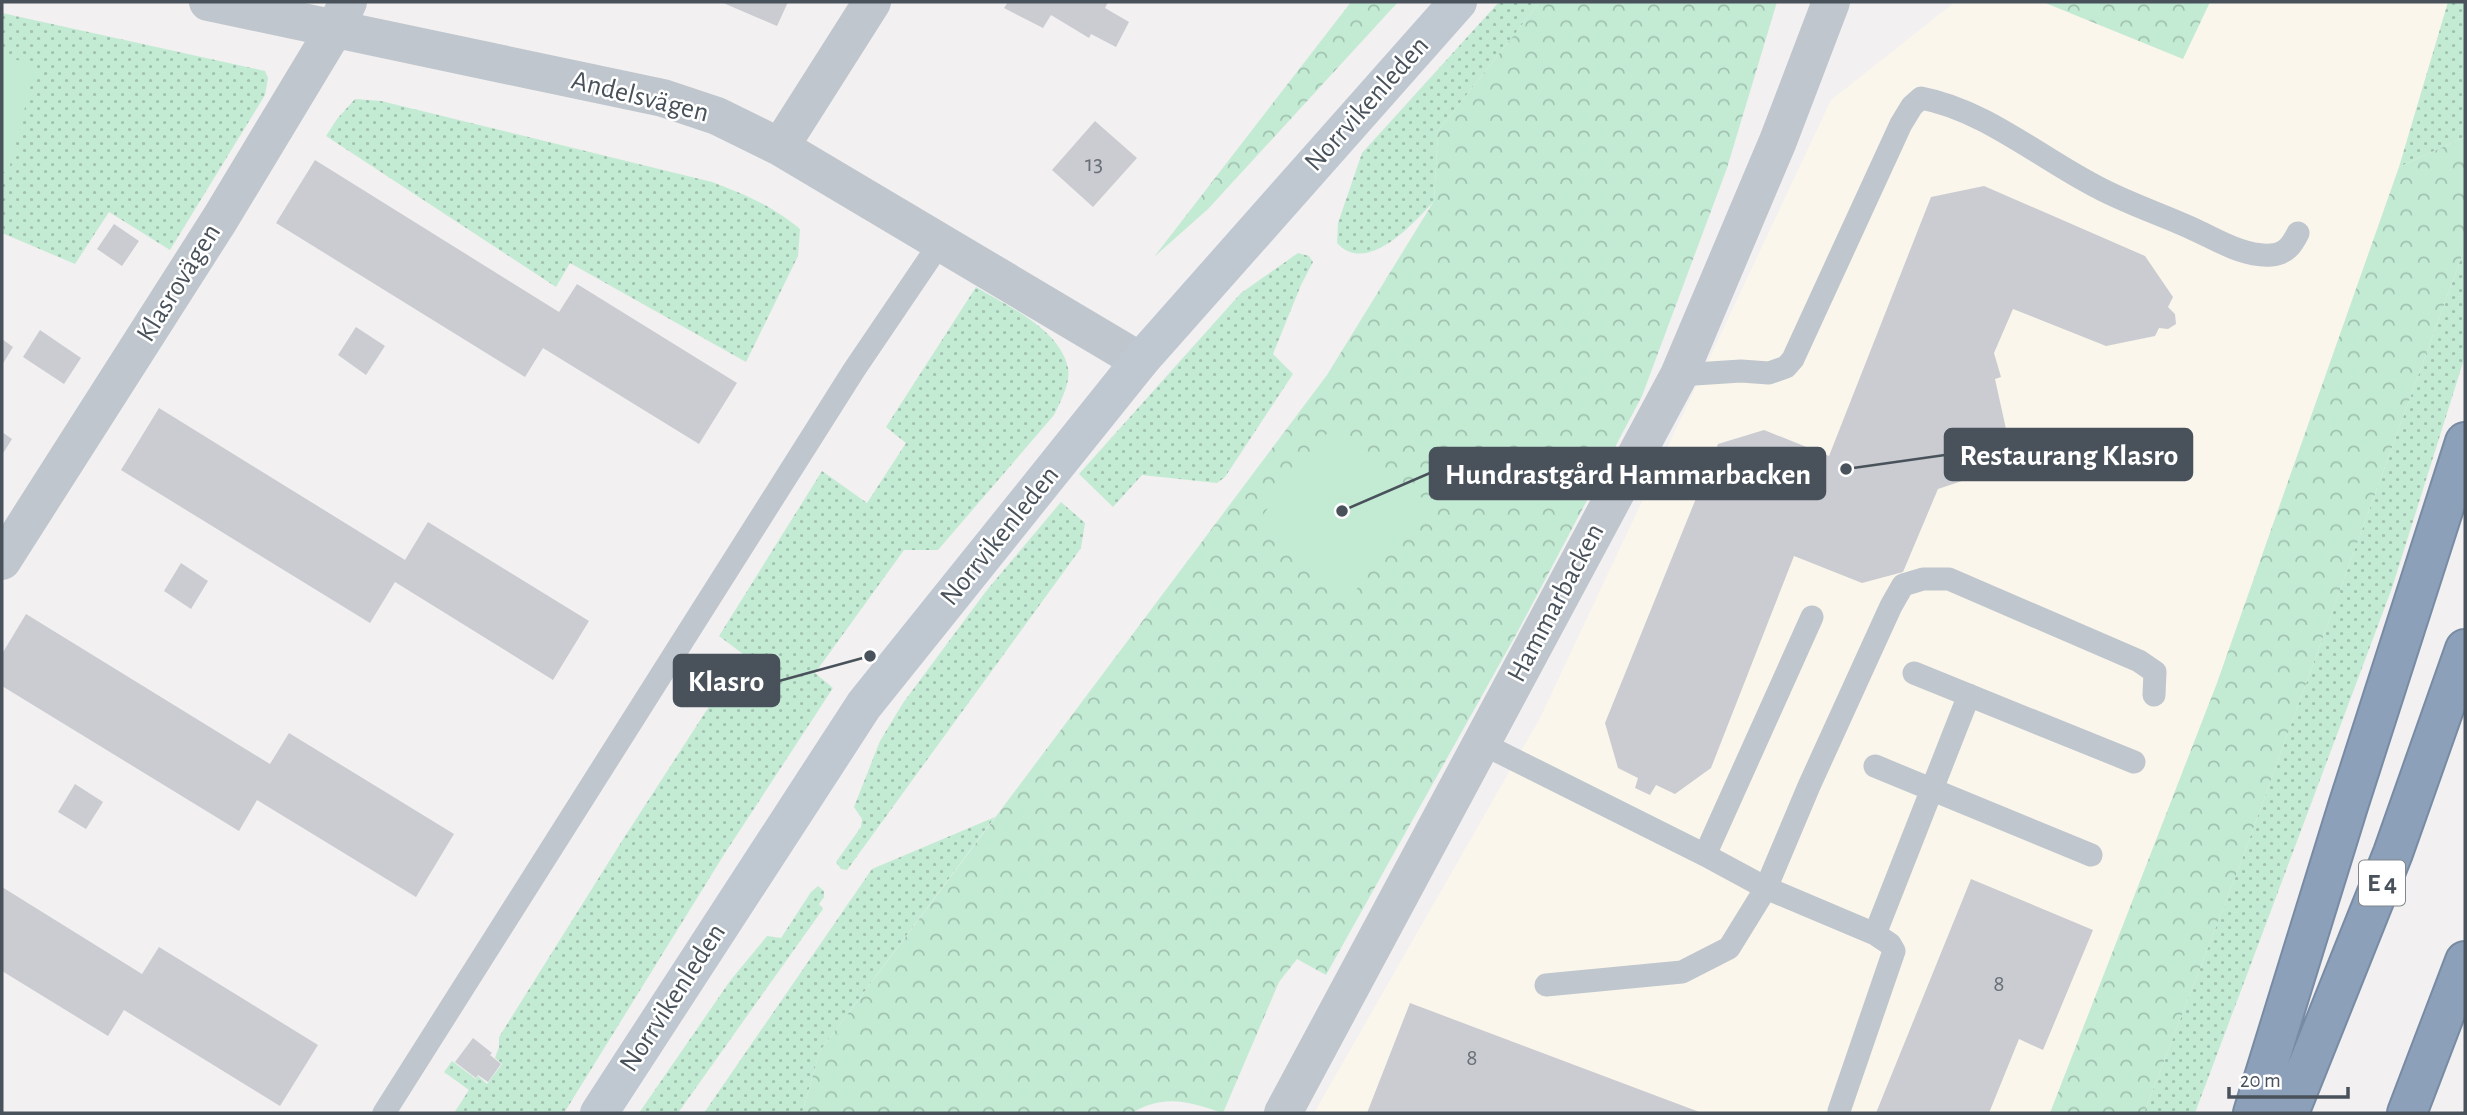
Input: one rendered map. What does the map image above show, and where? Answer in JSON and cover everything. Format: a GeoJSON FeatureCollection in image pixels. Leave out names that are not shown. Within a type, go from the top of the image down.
{"type":"FeatureCollection","features":[{"type":"Feature","properties":{"kind":"highway"},"geometry":{"type":"LineString","coordinates":[[2253,1113],[2465,442]]}},
{"type":"Feature","properties":{"kind":"highway","name":"E 4"},"geometry":{"type":"LineString","coordinates":[[2289,1113],[2393,853],[2465,649]]}},
{"type":"Feature","properties":{"kind":"highway"},"geometry":{"type":"LineString","coordinates":[[2407,1113],[2465,961]]}},
{"type":"Feature","properties":{"kind":"main road","name":"Norrvikenleden"},"geometry":{"type":"LineString","coordinates":[[599,1113],[864,705],[1140,361],[1458,2]]}},
{"type":"Feature","properties":{"kind":"street","name":"Andelsvägen"},"geometry":{"type":"LineString","coordinates":[[208,2],[341,16],[663,98],[717,116],[779,147],[1140,361]]}},
{"type":"Feature","properties":{"kind":"street"},"geometry":{"type":"LineString","coordinates":[[779,147],[872,2]]}},
{"type":"Feature","properties":{"kind":"street","name":"Hammarbacken"},"geometry":{"type":"LineString","coordinates":[[1283,1113],[1679,375],[1779,141],[1831,2]]}},
{"type":"Feature","properties":{"kind":"street","name":"Klasrovägen"},"geometry":{"type":"LineString","coordinates":[[2,561],[220,219],[341,16]]}},
{"type":"Feature","properties":{"kind":"lane"},"geometry":{"type":"LineString","coordinates":[[1679,375],[1769,373],[1786,367],[1793,359],[1902,124],[1912,106],[1921,99],[1942,102],[2014,137],[2097,187],[2246,253],[2283,253],[2298,233]]}},
{"type":"Feature","properties":{"kind":"lane"},"geometry":{"type":"LineString","coordinates":[[384,1113],[854,370],[940,243]]}},
{"type":"Feature","properties":{"kind":"lane"},"geometry":{"type":"LineString","coordinates":[[1546,985],[1682,972],[1729,948],[1766,888],[1809,786],[1903,585],[1923,579],[1949,579],[2139,661],[2155,672],[2154,695]]}},
{"type":"Feature","properties":{"kind":"lane"},"geometry":{"type":"LineString","coordinates":[[1706,855],[1812,617]]}},
{"type":"Feature","properties":{"kind":"lane"},"geometry":{"type":"LineString","coordinates":[[1914,673],[2134,762]]}},
{"type":"Feature","properties":{"kind":"lane"},"geometry":{"type":"LineString","coordinates":[[1875,934],[1969,695]]}},
{"type":"Feature","properties":{"kind":"lane"},"geometry":{"type":"LineString","coordinates":[[1481,743],[1706,855],[1766,888],[1875,934],[1890,944],[1894,951],[1839,1111]]}},
{"type":"Feature","properties":{"kind":"lane"},"geometry":{"type":"LineString","coordinates":[[1875,766],[2091,855]]}},
{"type":"Feature","properties":{"kind":"shaded area"},"geometry":{"type":"Polygon","coordinates":[[[1955,2],[2043,2],[2183,59],[2210,2],[2448,2],[2399,167],[2217,683],[2050,1113],[1314,1113],[1540,718],[1831,100],[1955,2]]]}},
{"type":"Feature","properties":{"kind":"green space"},"geometry":{"type":"Polygon","coordinates":[[[1351,2],[1398,2],[1208,209],[1154,257],[1351,2]]]}},
{"type":"Feature","properties":{"kind":"green space"},"geometry":{"type":"Polygon","coordinates":[[[1499,2],[1540,2],[1438,131],[1434,201],[1389,243],[1376,250],[1349,252],[1337,243],[1338,223],[1362,153],[1499,2]]]}},
{"type":"Feature","properties":{"kind":"green space"},"geometry":{"type":"Polygon","coordinates":[[[1540,2],[1777,2],[1727,168],[1642,396],[1518,631],[1326,975],[1297,959],[1279,982],[1223,1113],[1188,1103],[1166,1101],[1132,1113],[802,1113],[820,1051],[1327,375],[1434,201],[1438,131],[1540,2]]]}},
{"type":"Feature","properties":{"kind":"green space"},"geometry":{"type":"Polygon","coordinates":[[[2043,2],[2210,2],[2183,59],[2043,2]]]}},
{"type":"Feature","properties":{"kind":"green space"},"geometry":{"type":"Polygon","coordinates":[[[2448,2],[2465,2],[2465,137],[2399,167],[2448,2]]]}},
{"type":"Feature","properties":{"kind":"green space"},"geometry":{"type":"Polygon","coordinates":[[[2,13],[265,71],[268,78],[265,95],[170,250],[109,212],[75,264],[2,233],[2,13]]]}},
{"type":"Feature","properties":{"kind":"green space"},"geometry":{"type":"Polygon","coordinates":[[[2,56],[36,65],[8,173],[2,172],[2,56]]]}},
{"type":"Feature","properties":{"kind":"green space"},"geometry":{"type":"Polygon","coordinates":[[[355,99],[381,101],[712,182],[779,213],[800,229],[798,256],[746,362],[570,263],[556,287],[326,136],[355,99]]]}},
{"type":"Feature","properties":{"kind":"green space"},"geometry":{"type":"Polygon","coordinates":[[[2465,137],[2465,247],[2241,862],[2144,1113],[2050,1113],[2217,683],[2399,167],[2465,137]]]}},
{"type":"Feature","properties":{"kind":"green space"},"geometry":{"type":"Polygon","coordinates":[[[2465,247],[2465,356],[2392,588],[2195,1113],[2144,1113],[2241,862],[2465,247]]]}},
{"type":"Feature","properties":{"kind":"green space"},"geometry":{"type":"Polygon","coordinates":[[[1298,253],[1309,256],[1313,262],[1273,354],[1293,374],[1225,477],[1217,483],[1142,475],[1113,507],[1079,474],[1241,293],[1298,253]]]}},
{"type":"Feature","properties":{"kind":"green space"},"geometry":{"type":"Polygon","coordinates":[[[976,287],[1044,330],[1063,354],[1069,374],[1054,415],[938,550],[904,550],[815,673],[833,688],[725,853],[564,1113],[454,1113],[469,1090],[444,1072],[452,1061],[487,1084],[502,1064],[495,1058],[499,1037],[743,654],[719,636],[822,471],[867,503],[906,443],[886,427],[976,287]]]}},
{"type":"Feature","properties":{"kind":"green space"},"geometry":{"type":"Polygon","coordinates":[[[1332,427],[1426,501],[1352,595],[1258,521],[1332,427]]]}},
{"type":"Feature","properties":{"kind":"green space"},"geometry":{"type":"Polygon","coordinates":[[[1061,502],[1085,523],[1081,548],[847,870],[841,869],[836,862],[861,827],[862,819],[854,807],[880,741],[903,703],[987,590],[1061,502]]]}},
{"type":"Feature","properties":{"kind":"green space"},"geometry":{"type":"Polygon","coordinates":[[[995,817],[820,1051],[802,1113],[704,1113],[872,869],[995,817]]]}},
{"type":"Feature","properties":{"kind":"green space"},"geometry":{"type":"Polygon","coordinates":[[[818,886],[824,891],[824,897],[819,904],[823,909],[678,1113],[639,1113],[730,981],[767,936],[781,938],[811,892],[818,886]]]}},
{"type":"Feature","properties":{"kind":"building"},"geometry":{"type":"Polygon","coordinates":[[[721,2],[788,2],[777,26],[721,2]]]}},
{"type":"Feature","properties":{"kind":"building"},"geometry":{"type":"Polygon","coordinates":[[[1008,2],[1108,2],[1105,8],[1129,22],[1116,47],[1091,34],[1089,38],[1051,15],[1043,28],[1004,8],[1008,2]]]}},
{"type":"Feature","properties":{"kind":"building"},"geometry":{"type":"Polygon","coordinates":[[[1095,121],[1137,158],[1093,207],[1052,170],[1095,121]]]}},
{"type":"Feature","properties":{"kind":"building"},"geometry":{"type":"Polygon","coordinates":[[[315,160],[559,312],[577,284],[737,383],[699,444],[543,348],[525,377],[276,223],[315,160]]]}},
{"type":"Feature","properties":{"kind":"building"},"geometry":{"type":"Polygon","coordinates":[[[1984,186],[2145,256],[2173,297],[2168,307],[2175,314],[2176,324],[2168,329],[2159,328],[2155,336],[2106,346],[2013,309],[1994,353],[2001,377],[1995,379],[2006,429],[1999,431],[2007,466],[1938,489],[1903,572],[1862,583],[1794,556],[1711,768],[1675,794],[1656,785],[1650,795],[1635,788],[1638,778],[1618,768],[1605,723],[1718,444],[1764,430],[1829,456],[1931,197],[1984,186]]]}},
{"type":"Feature","properties":{"kind":"building"},"geometry":{"type":"Polygon","coordinates":[[[114,224],[139,241],[122,266],[97,249],[114,224]]]}},
{"type":"Feature","properties":{"kind":"building"},"geometry":{"type":"Polygon","coordinates":[[[356,327],[385,346],[366,375],[338,355],[356,327]]]}},
{"type":"Feature","properties":{"kind":"building"},"geometry":{"type":"Polygon","coordinates":[[[40,330],[81,358],[64,384],[23,357],[40,330]]]}},
{"type":"Feature","properties":{"kind":"building"},"geometry":{"type":"Polygon","coordinates":[[[2,339],[13,347],[2,365],[2,339]]]}},
{"type":"Feature","properties":{"kind":"building"},"geometry":{"type":"Polygon","coordinates":[[[159,408],[405,560],[428,522],[589,621],[553,680],[395,582],[370,623],[121,470],[159,408]]]}},
{"type":"Feature","properties":{"kind":"building"},"geometry":{"type":"Polygon","coordinates":[[[2,432],[12,439],[2,455],[2,432]]]}},
{"type":"Feature","properties":{"kind":"building"},"geometry":{"type":"Polygon","coordinates":[[[181,563],[208,581],[191,609],[164,591],[181,563]]]}},
{"type":"Feature","properties":{"kind":"building"},"geometry":{"type":"Polygon","coordinates":[[[26,614],[270,764],[289,733],[454,834],[416,897],[257,800],[239,831],[2,686],[2,654],[26,614]]]}},
{"type":"Feature","properties":{"kind":"building"},"geometry":{"type":"Polygon","coordinates":[[[75,784],[103,802],[86,829],[58,812],[75,784]]]}},
{"type":"Feature","properties":{"kind":"building"},"geometry":{"type":"Polygon","coordinates":[[[1971,879],[2093,930],[2043,1050],[2019,1039],[1989,1113],[1876,1113],[1971,879]]]}},
{"type":"Feature","properties":{"kind":"building"},"geometry":{"type":"Polygon","coordinates":[[[2,887],[142,974],[159,947],[318,1045],[280,1106],[124,1010],[108,1036],[2,971],[2,887]]]}},
{"type":"Feature","properties":{"kind":"building"},"geometry":{"type":"Polygon","coordinates":[[[1410,1003],[1702,1113],[1367,1113],[1410,1003]]]}},
{"type":"Feature","properties":{"kind":"building"},"geometry":{"type":"Polygon","coordinates":[[[473,1038],[501,1064],[488,1082],[478,1075],[476,1078],[455,1062],[473,1038]]]}},
{"type":"Feature","properties":{"kind":"place","name":"Restaurang Klasro"},"geometry":{"type":"Point","coordinates":[1846,469]}},
{"type":"Feature","properties":{"kind":"place","name":"Hundrastgård Hammarbacken"},"geometry":{"type":"Point","coordinates":[1342,511]}},
{"type":"Feature","properties":{"kind":"place","name":"Klasro"},"geometry":{"type":"Point","coordinates":[870,656]}}]}
